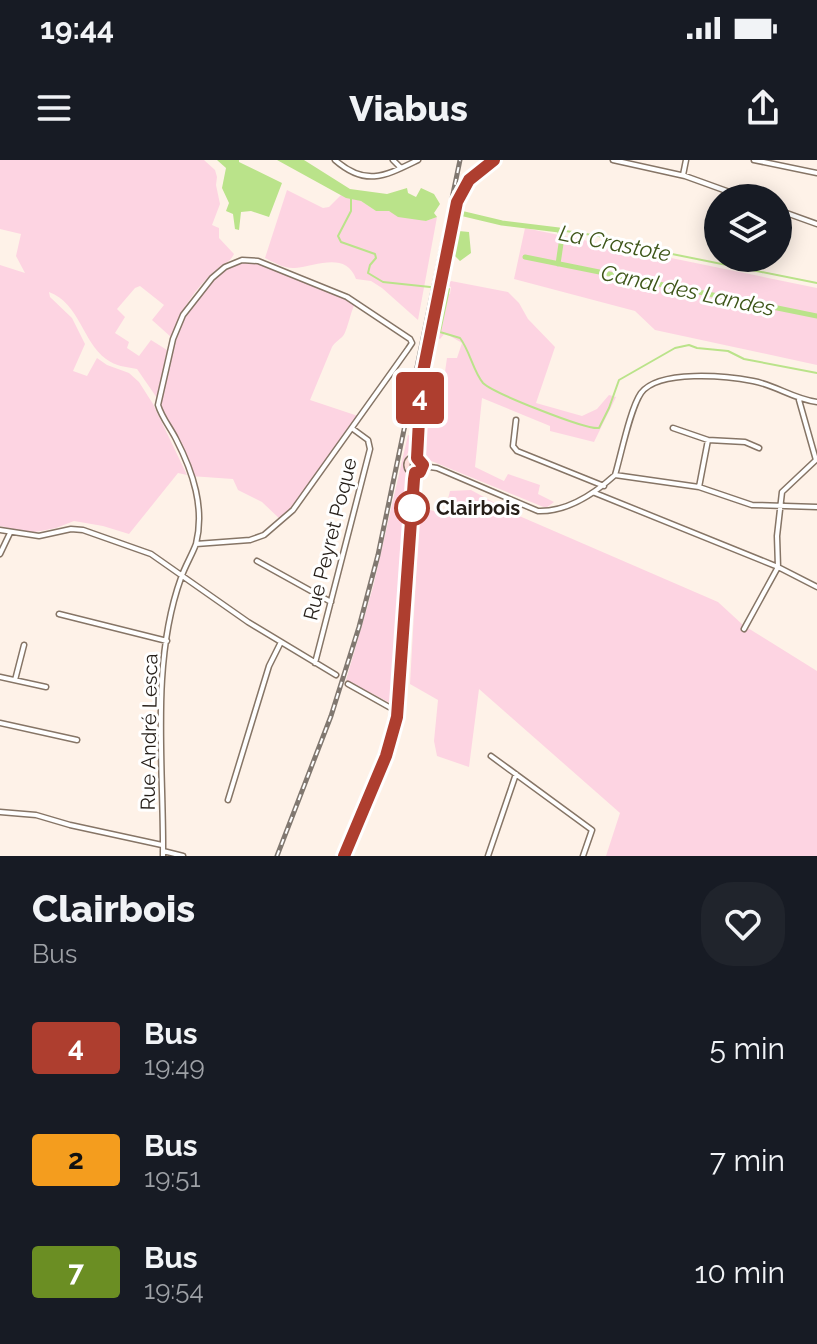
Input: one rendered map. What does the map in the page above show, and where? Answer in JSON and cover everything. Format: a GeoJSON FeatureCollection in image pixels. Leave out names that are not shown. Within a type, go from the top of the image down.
{"type":"FeatureCollection","features":[{"type":"Feature","properties":{"kind":"main road"},"geometry":{"type":"LineString","coordinates":[[417,458],[407,465],[410,472],[420,472],[423,466],[417,458],[421,382],[458,198],[469,180],[492,162]]}},
{"type":"Feature","properties":{"kind":"main road"},"geometry":{"type":"LineString","coordinates":[[344,856],[386,756],[398,712],[415,473]]}},
{"type":"Feature","properties":{"kind":"street"},"geometry":{"type":"LineString","coordinates":[[335,160],[347,170],[381,177],[400,169],[406,162],[418,160]]}},
{"type":"Feature","properties":{"kind":"street"},"geometry":{"type":"LineString","coordinates":[[393,160],[400,169]]}},
{"type":"Feature","properties":{"kind":"street"},"geometry":{"type":"LineString","coordinates":[[613,160],[683,175],[708,184]]}},
{"type":"Feature","properties":{"kind":"street"},"geometry":{"type":"LineString","coordinates":[[683,175],[686,160]]}},
{"type":"Feature","properties":{"kind":"street"},"geometry":{"type":"LineString","coordinates":[[754,160],[817,173]]}},
{"type":"Feature","properties":{"kind":"street"},"geometry":{"type":"LineString","coordinates":[[792,215],[817,224]]}},
{"type":"Feature","properties":{"kind":"street","name":"Rue André Lesca"},"geometry":{"type":"LineString","coordinates":[[163,854],[161,728],[167,641],[181,576],[196,544],[200,503],[176,439],[158,405],[173,339],[183,315],[212,278],[239,261],[258,261],[356,301],[412,341],[353,429]]}},
{"type":"Feature","properties":{"kind":"street"},"geometry":{"type":"LineString","coordinates":[[423,466],[437,468],[538,511],[546,511],[575,503],[595,493],[615,475],[637,403],[642,392],[652,385],[682,375],[755,381],[799,400],[817,402]]}},
{"type":"Feature","properties":{"kind":"street"},"geometry":{"type":"LineString","coordinates":[[744,629],[778,567],[777,536],[782,492],[816,460],[799,400]]}},
{"type":"Feature","properties":{"kind":"street"},"geometry":{"type":"LineString","coordinates":[[516,420],[513,446],[517,451],[604,486]]}},
{"type":"Feature","properties":{"kind":"street"},"geometry":{"type":"LineString","coordinates":[[673,428],[708,440],[745,442],[759,448]]}},
{"type":"Feature","properties":{"kind":"street"},"geometry":{"type":"LineString","coordinates":[[196,544],[242,542],[264,535],[293,510],[353,429]]}},
{"type":"Feature","properties":{"kind":"street","name":"Rue Peyret Poque"},"geometry":{"type":"LineString","coordinates":[[315,663],[370,449],[368,440],[353,429]]}},
{"type":"Feature","properties":{"kind":"street"},"geometry":{"type":"LineString","coordinates":[[699,487],[708,440]]}},
{"type":"Feature","properties":{"kind":"street"},"geometry":{"type":"LineString","coordinates":[[615,475],[699,487],[752,505],[817,507]]}},
{"type":"Feature","properties":{"kind":"street"},"geometry":{"type":"LineString","coordinates":[[595,493],[778,567],[817,587]]}},
{"type":"Feature","properties":{"kind":"street"},"geometry":{"type":"LineString","coordinates":[[0,530],[39,536],[71,529],[94,533],[151,554],[281,642],[336,675]]}},
{"type":"Feature","properties":{"kind":"street"},"geometry":{"type":"LineString","coordinates":[[0,554],[10,533]]}},
{"type":"Feature","properties":{"kind":"street"},"geometry":{"type":"LineString","coordinates":[[257,561],[331,602]]}},
{"type":"Feature","properties":{"kind":"street"},"geometry":{"type":"LineString","coordinates":[[59,614],[167,641]]}},
{"type":"Feature","properties":{"kind":"street"},"geometry":{"type":"LineString","coordinates":[[228,800],[269,666],[281,642]]}},
{"type":"Feature","properties":{"kind":"street"},"geometry":{"type":"LineString","coordinates":[[15,680],[24,645]]}},
{"type":"Feature","properties":{"kind":"street"},"geometry":{"type":"LineString","coordinates":[[0,677],[46,687]]}},
{"type":"Feature","properties":{"kind":"street"},"geometry":{"type":"LineString","coordinates":[[348,684],[398,712]]}},
{"type":"Feature","properties":{"kind":"street"},"geometry":{"type":"LineString","coordinates":[[0,723],[77,740]]}},
{"type":"Feature","properties":{"kind":"street"},"geometry":{"type":"LineString","coordinates":[[491,756],[592,830],[583,856]]}},
{"type":"Feature","properties":{"kind":"street"},"geometry":{"type":"LineString","coordinates":[[488,856],[516,774]]}},
{"type":"Feature","properties":{"kind":"street"},"geometry":{"type":"LineString","coordinates":[[0,812],[36,815],[163,845]]}},
{"type":"Feature","properties":{"kind":"street"},"geometry":{"type":"LineString","coordinates":[[163,854],[183,856]]}},
{"type":"Feature","properties":{"kind":"shaded area"},"geometry":{"type":"Polygon","coordinates":[[[0,160],[204,160],[215,170],[220,204],[212,225],[219,228],[219,238],[234,254],[232,257],[195,293],[171,337],[152,320],[164,305],[140,286],[117,309],[125,317],[115,333],[129,342],[127,348],[139,356],[151,340],[167,350],[157,398],[137,369],[106,359],[91,343],[68,305],[49,292],[50,297],[72,318],[85,344],[73,371],[87,376],[97,358],[129,373],[139,382],[187,475],[178,473],[129,534],[74,521],[30,533],[0,526],[0,265],[25,273],[16,256],[21,234],[0,229],[0,160]]]}},
{"type":"Feature","properties":{"kind":"shaded area"},"geometry":{"type":"Polygon","coordinates":[[[217,160],[239,160],[282,183],[269,217],[251,211],[241,212],[239,230],[235,229],[233,214],[226,211],[229,203],[222,188],[226,168],[217,160]]]}},
{"type":"Feature","properties":{"kind":"shaded area"},"geometry":{"type":"Polygon","coordinates":[[[277,160],[304,160],[350,189],[387,194],[407,188],[408,193],[416,197],[421,188],[434,194],[440,204],[434,213],[437,217],[426,221],[398,217],[389,211],[376,211],[277,160]]]}},
{"type":"Feature","properties":{"kind":"shaded area"},"geometry":{"type":"Polygon","coordinates":[[[287,190],[323,208],[329,207],[341,195],[361,201],[376,211],[389,211],[426,221],[437,217],[418,320],[382,288],[371,281],[356,279],[345,265],[330,262],[291,268],[265,258],[287,190]]]}},
{"type":"Feature","properties":{"kind":"shaded area"},"geometry":{"type":"Polygon","coordinates":[[[525,228],[704,265],[704,272],[739,272],[817,288],[817,365],[655,330],[635,311],[514,279],[525,228]]]}},
{"type":"Feature","properties":{"kind":"shaded area"},"geometry":{"type":"Polygon","coordinates":[[[459,231],[469,232],[471,253],[460,261],[453,254],[459,231]]]}},
{"type":"Feature","properties":{"kind":"shaded area"},"geometry":{"type":"Polygon","coordinates":[[[254,260],[356,301],[345,334],[332,347],[310,400],[361,417],[282,521],[262,502],[238,490],[233,479],[190,476],[176,439],[158,405],[176,335],[191,304],[225,270],[254,260]]]}},
{"type":"Feature","properties":{"kind":"shaded area"},"geometry":{"type":"Polygon","coordinates":[[[451,281],[508,292],[555,347],[536,403],[582,416],[597,409],[609,395],[616,397],[594,442],[550,431],[550,426],[482,398],[475,467],[504,481],[508,474],[540,485],[538,494],[554,502],[546,508],[424,458],[421,451],[428,383],[443,386],[447,358],[457,358],[462,343],[445,333],[440,339],[436,337],[443,293],[450,294],[451,287],[446,285],[451,281]]]}},
{"type":"Feature","properties":{"kind":"shaded area"},"geometry":{"type":"Polygon","coordinates":[[[408,435],[413,437],[405,466],[407,478],[390,703],[346,680],[373,587],[408,435]]]}},
{"type":"Feature","properties":{"kind":"shaded area"},"geometry":{"type":"Polygon","coordinates":[[[471,490],[517,515],[718,602],[743,625],[817,671],[817,856],[606,856],[620,813],[479,689],[469,767],[437,756],[434,741],[438,700],[410,684],[420,507],[444,514],[450,491],[471,490]]]}},
{"type":"Feature","properties":{"kind":"waterway"},"geometry":{"type":"LineString","coordinates":[[351,199],[351,211],[338,236],[341,242],[375,254],[368,273],[383,282],[449,289],[440,332],[460,338],[483,383],[559,417],[599,428],[619,380],[675,348],[689,345],[728,351],[744,359],[817,373]]}},
{"type":"Feature","properties":{"kind":"waterway","name":"La Crastote"},"geometry":{"type":"LineString","coordinates":[[460,213],[502,223],[559,230],[562,237],[558,264]]}},
{"type":"Feature","properties":{"kind":"waterway","name":"La Crastote"},"geometry":{"type":"LineString","coordinates":[[559,230],[817,283]]}},
{"type":"Feature","properties":{"kind":"waterway","name":"Canal des Landes"},"geometry":{"type":"LineString","coordinates":[[525,257],[817,316]]}},
{"type":"Feature","properties":{"kind":"railway"},"geometry":{"type":"LineString","coordinates":[[277,856],[331,716],[378,555],[460,160]]}},
{"type":"Feature","properties":{"kind":"bus line","name":"4"},"geometry":{"type":"LineString","coordinates":[[344,856],[386,756],[397,717],[414,479],[415,473],[422,470],[423,465],[417,458],[421,382],[457,202],[469,180],[494,160]]}},
{"type":"Feature","properties":{"kind":"place","name":"Clairbois"},"geometry":{"type":"Point","coordinates":[412,508]}}]}
